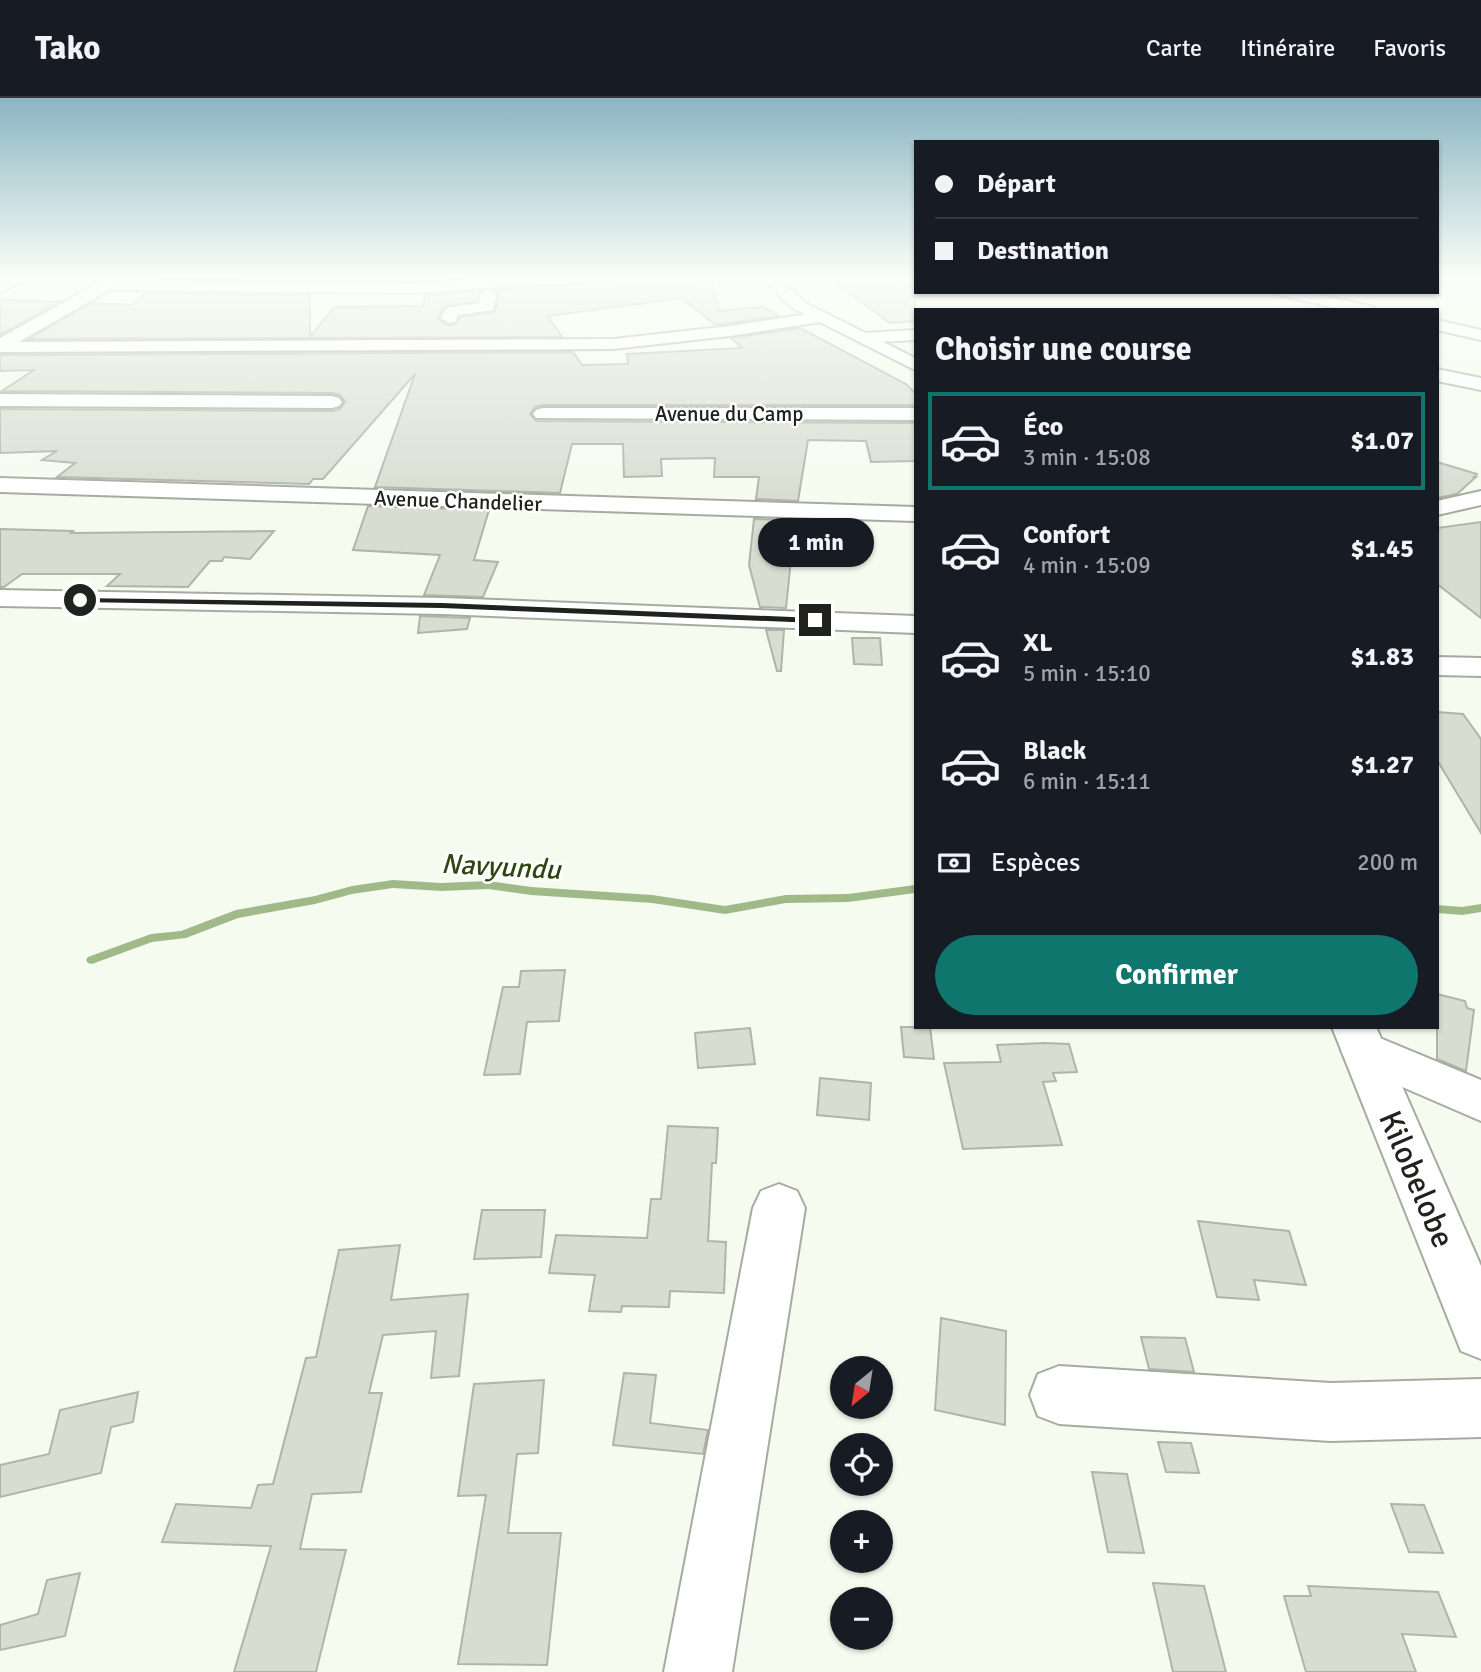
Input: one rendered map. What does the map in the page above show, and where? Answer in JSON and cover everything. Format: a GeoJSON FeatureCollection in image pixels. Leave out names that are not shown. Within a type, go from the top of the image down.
{"type":"FeatureCollection","features":[{"type":"Feature","properties":{"kind":"street"},"geometry":{"type":"LineString","coordinates":[[887,350],[914,364]]}},
{"type":"Feature","properties":{"kind":"street"},"geometry":{"type":"LineString","coordinates":[[1439,375],[1481,384]]}},
{"type":"Feature","properties":{"kind":"street"},"geometry":{"type":"LineString","coordinates":[[0,400],[332,402]]}},
{"type":"Feature","properties":{"kind":"street","name":"Avenue du Camp"},"geometry":{"type":"LineString","coordinates":[[543,414],[914,414]]}},
{"type":"Feature","properties":{"kind":"street","name":"Avenue Chandelier"},"geometry":{"type":"LineString","coordinates":[[0,485],[914,514]]}},
{"type":"Feature","properties":{"kind":"street"},"geometry":{"type":"LineString","coordinates":[[1439,508],[1481,498]]}},
{"type":"Feature","properties":{"kind":"street"},"geometry":{"type":"LineString","coordinates":[[0,598],[442,606],[914,625]]}},
{"type":"Feature","properties":{"kind":"street"},"geometry":{"type":"LineString","coordinates":[[1439,666],[1481,667]]}},
{"type":"Feature","properties":{"kind":"street"},"geometry":{"type":"LineString","coordinates":[[1359,1039],[1481,1101]]}},
{"type":"Feature","properties":{"kind":"street","name":"Kilobelobe"},"geometry":{"type":"LineString","coordinates":[[1359,1039],[1481,1331]]}},
{"type":"Feature","properties":{"kind":"street"},"geometry":{"type":"LineString","coordinates":[[698,1672],[779,1208]]}},
{"type":"Feature","properties":{"kind":"street"},"geometry":{"type":"LineString","coordinates":[[1059,1395],[1331,1412],[1481,1408]]}},
{"type":"Feature","properties":{"kind":"building"},"geometry":{"type":"Polygon","coordinates":[[[695,350],[843,350],[906,384],[914,392],[914,405],[543,405],[535,407],[530,414],[536,421],[914,423],[914,461],[871,462],[866,441],[808,440],[798,501],[756,499],[759,477],[714,477],[715,458],[661,459],[662,476],[624,477],[623,444],[572,444],[560,493],[375,487],[415,374],[323,479],[313,479],[309,484],[57,477],[75,463],[42,460],[57,451],[0,453],[0,409],[332,411],[340,409],[345,402],[340,395],[332,393],[2,391],[34,370],[0,371],[0,355],[573,352],[582,365],[628,364],[627,354],[695,350]]]}},
{"type":"Feature","properties":{"kind":"building"},"geometry":{"type":"Polygon","coordinates":[[[1439,463],[1477,474],[1457,494],[1439,498],[1439,463]]]}},
{"type":"Feature","properties":{"kind":"building"},"geometry":{"type":"Polygon","coordinates":[[[368,506],[489,510],[474,560],[498,562],[483,597],[424,595],[440,555],[353,550],[368,506]]]}},
{"type":"Feature","properties":{"kind":"building"},"geometry":{"type":"Polygon","coordinates":[[[754,519],[795,520],[786,608],[760,607],[749,565],[754,519]]]}},
{"type":"Feature","properties":{"kind":"building"},"geometry":{"type":"Polygon","coordinates":[[[1481,522],[1481,618],[1439,586],[1439,528],[1481,522]]]}},
{"type":"Feature","properties":{"kind":"building"},"geometry":{"type":"Polygon","coordinates":[[[0,529],[73,531],[71,533],[274,531],[250,559],[224,557],[222,561],[210,561],[188,587],[107,586],[120,574],[22,574],[0,587],[0,529]]]}},
{"type":"Feature","properties":{"kind":"building"},"geometry":{"type":"Polygon","coordinates":[[[420,616],[470,618],[467,629],[418,633],[420,616]]]}},
{"type":"Feature","properties":{"kind":"building"},"geometry":{"type":"Polygon","coordinates":[[[766,630],[784,630],[781,671],[777,671],[766,630]]]}},
{"type":"Feature","properties":{"kind":"building"},"geometry":{"type":"Polygon","coordinates":[[[852,638],[880,638],[882,665],[854,664],[852,638]]]}},
{"type":"Feature","properties":{"kind":"building"},"geometry":{"type":"Polygon","coordinates":[[[1439,712],[1463,714],[1481,739],[1481,833],[1439,763],[1439,712]]]}},
{"type":"Feature","properties":{"kind":"building"},"geometry":{"type":"Polygon","coordinates":[[[565,970],[559,1021],[527,1022],[520,1074],[484,1075],[503,987],[519,987],[521,971],[565,970]]]}},
{"type":"Feature","properties":{"kind":"building"},"geometry":{"type":"Polygon","coordinates":[[[1439,994],[1465,1001],[1467,1008],[1474,1010],[1466,1071],[1437,1059],[1439,994]]]}},
{"type":"Feature","properties":{"kind":"building"},"geometry":{"type":"Polygon","coordinates":[[[901,1027],[930,1029],[934,1059],[904,1057],[901,1027]]]}},
{"type":"Feature","properties":{"kind":"building"},"geometry":{"type":"Polygon","coordinates":[[[750,1028],[755,1064],[698,1068],[695,1033],[750,1028]]]}},
{"type":"Feature","properties":{"kind":"building"},"geometry":{"type":"Polygon","coordinates":[[[1069,1044],[1077,1072],[1053,1073],[1056,1081],[1043,1082],[1062,1145],[963,1149],[944,1063],[1001,1062],[997,1045],[1069,1044]]]}},
{"type":"Feature","properties":{"kind":"building"},"geometry":{"type":"Polygon","coordinates":[[[820,1078],[871,1083],[869,1120],[817,1115],[820,1078]]]}},
{"type":"Feature","properties":{"kind":"building"},"geometry":{"type":"Polygon","coordinates":[[[668,1126],[718,1128],[716,1163],[712,1163],[708,1241],[726,1242],[724,1293],[670,1291],[669,1307],[622,1306],[621,1312],[589,1311],[595,1275],[549,1273],[556,1235],[647,1238],[651,1199],[661,1199],[668,1126]]]}},
{"type":"Feature","properties":{"kind":"building"},"geometry":{"type":"Polygon","coordinates":[[[482,1210],[545,1210],[541,1257],[474,1259],[482,1210]]]}},
{"type":"Feature","properties":{"kind":"building"},"geometry":{"type":"Polygon","coordinates":[[[1198,1221],[1289,1231],[1306,1285],[1254,1280],[1259,1300],[1217,1297],[1198,1221]]]}},
{"type":"Feature","properties":{"kind":"building"},"geometry":{"type":"Polygon","coordinates":[[[400,1245],[391,1300],[468,1294],[459,1376],[431,1378],[436,1331],[383,1335],[369,1393],[382,1393],[361,1492],[312,1494],[300,1549],[346,1550],[316,1672],[234,1672],[271,1546],[162,1542],[176,1504],[251,1508],[258,1485],[273,1484],[306,1358],[316,1357],[339,1250],[400,1245]]]}},
{"type":"Feature","properties":{"kind":"building"},"geometry":{"type":"Polygon","coordinates":[[[941,1318],[1006,1331],[1005,1425],[935,1410],[941,1318]]]}},
{"type":"Feature","properties":{"kind":"building"},"geometry":{"type":"Polygon","coordinates":[[[1141,1337],[1185,1338],[1194,1372],[1149,1369],[1141,1337]]]}},
{"type":"Feature","properties":{"kind":"building"},"geometry":{"type":"Polygon","coordinates":[[[624,1373],[656,1375],[650,1423],[708,1430],[703,1454],[613,1445],[624,1373]]]}},
{"type":"Feature","properties":{"kind":"building"},"geometry":{"type":"Polygon","coordinates":[[[544,1380],[538,1453],[517,1454],[508,1533],[561,1533],[547,1665],[458,1664],[486,1495],[458,1496],[474,1384],[544,1380]]]}},
{"type":"Feature","properties":{"kind":"building"},"geometry":{"type":"Polygon","coordinates":[[[138,1392],[133,1422],[111,1427],[101,1473],[0,1497],[0,1465],[49,1454],[60,1410],[138,1392]]]}},
{"type":"Feature","properties":{"kind":"building"},"geometry":{"type":"Polygon","coordinates":[[[1158,1442],[1191,1443],[1199,1473],[1166,1472],[1158,1442]]]}},
{"type":"Feature","properties":{"kind":"building"},"geometry":{"type":"Polygon","coordinates":[[[1092,1472],[1127,1474],[1144,1553],[1108,1552],[1092,1472]]]}},
{"type":"Feature","properties":{"kind":"building"},"geometry":{"type":"Polygon","coordinates":[[[1391,1504],[1424,1505],[1443,1553],[1409,1552],[1391,1504]]]}},
{"type":"Feature","properties":{"kind":"building"},"geometry":{"type":"Polygon","coordinates":[[[80,1573],[65,1636],[0,1650],[0,1625],[38,1614],[47,1580],[80,1573]]]}},
{"type":"Feature","properties":{"kind":"building"},"geometry":{"type":"Polygon","coordinates":[[[1153,1583],[1204,1586],[1226,1672],[1173,1672],[1153,1583]]]}},
{"type":"Feature","properties":{"kind":"building"},"geometry":{"type":"Polygon","coordinates":[[[1308,1586],[1438,1592],[1456,1637],[1402,1634],[1416,1672],[1306,1672],[1284,1596],[1311,1596],[1308,1586]]]}},
{"type":"Feature","properties":{"kind":"waterway","name":"Navyundu"},"geometry":{"type":"LineString","coordinates":[[92,960],[151,938],[182,935],[236,914],[393,884],[441,887],[488,885],[531,891],[652,899],[725,910],[786,899],[848,898],[914,889]]}},
{"type":"Feature","properties":{"kind":"waterway","name":"Navyundu"},"geometry":{"type":"LineString","coordinates":[[1439,909],[1462,911],[1481,908]]}},
{"type":"Feature","properties":{"kind":"route"},"geometry":{"type":"LineString","coordinates":[[80,600],[442,606],[815,620]]}}]}
